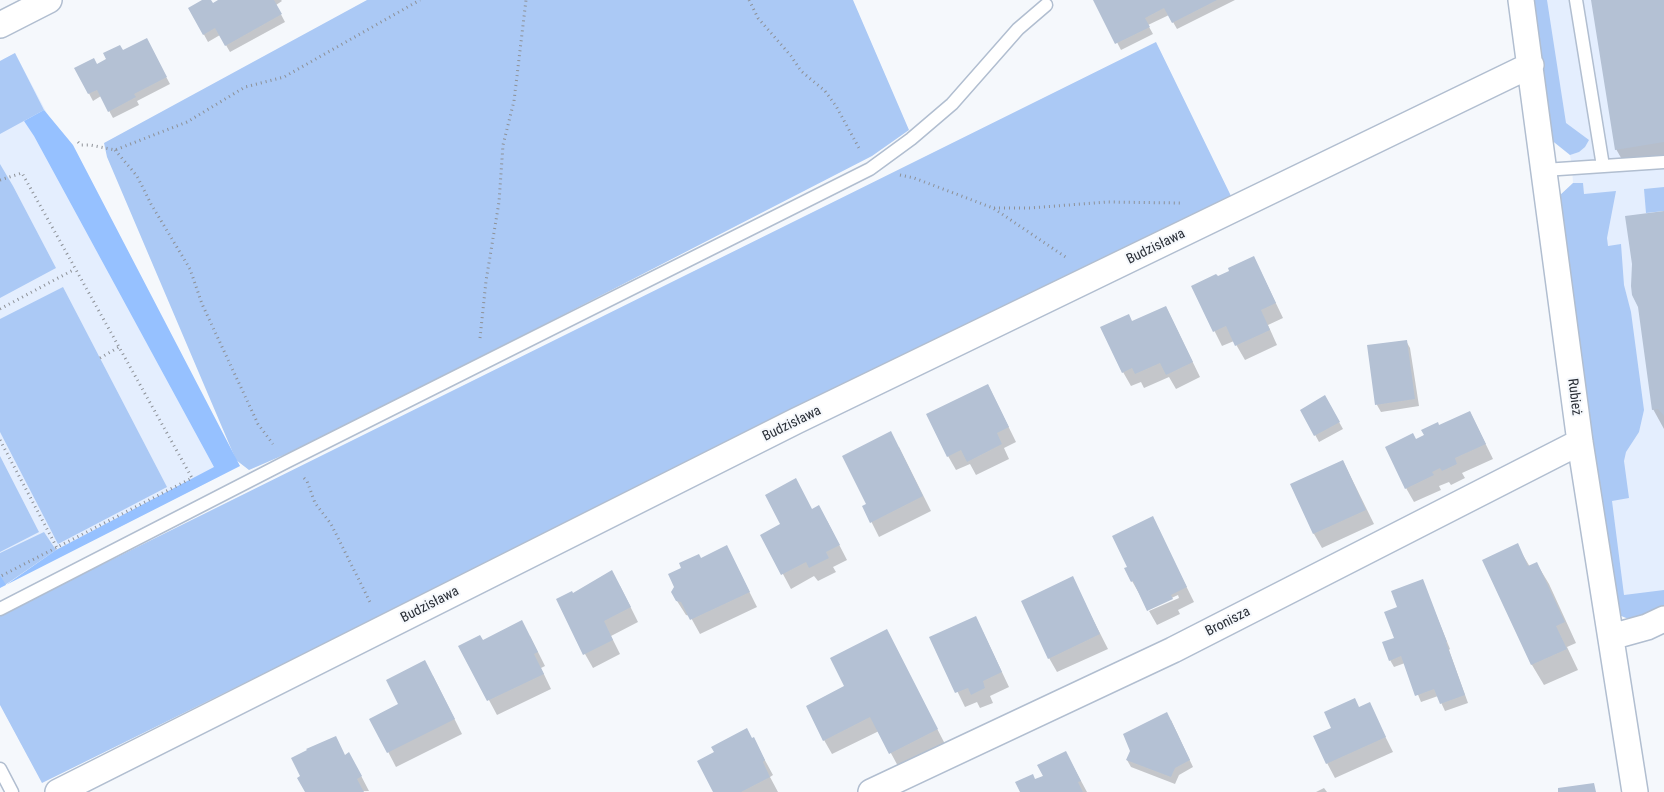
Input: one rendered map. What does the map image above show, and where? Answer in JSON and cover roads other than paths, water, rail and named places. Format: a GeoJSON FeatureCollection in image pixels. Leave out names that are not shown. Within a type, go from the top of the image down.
{"type":"FeatureCollection","features":[{"type":"Feature","properties":{"kind":"street"},"geometry":{"type":"LineString","coordinates":[[0,25],[49,0]]}},
{"type":"Feature","properties":{"kind":"street","name":"Rubież"},"geometry":{"type":"LineString","coordinates":[[1521,0],[1580,442],[1635,792]]}},
{"type":"Feature","properties":{"kind":"street","name":"Budzisława"},"geometry":{"type":"LineString","coordinates":[[58,792],[796,421],[1531,65]]}},
{"type":"Feature","properties":{"kind":"street","name":"Bronisza"},"geometry":{"type":"LineString","coordinates":[[871,792],[1173,650],[1580,442]]}},
{"type":"Feature","properties":{"kind":"street"},"geometry":{"type":"LineString","coordinates":[[1611,637],[1647,627],[1664,619]]}},
{"type":"Feature","properties":{"kind":"lane"},"geometry":{"type":"LineString","coordinates":[[1576,0],[1603,166]]}},
{"type":"Feature","properties":{"kind":"lane"},"geometry":{"type":"LineString","coordinates":[[0,609],[286,462],[870,169],[911,139],[952,104],[1018,29],[1046,5]]}},
{"type":"Feature","properties":{"kind":"lane"},"geometry":{"type":"LineString","coordinates":[[1544,170],[1664,162]]}},
{"type":"Feature","properties":{"kind":"lane"},"geometry":{"type":"LineString","coordinates":[[0,768],[12,792]]}}]}
